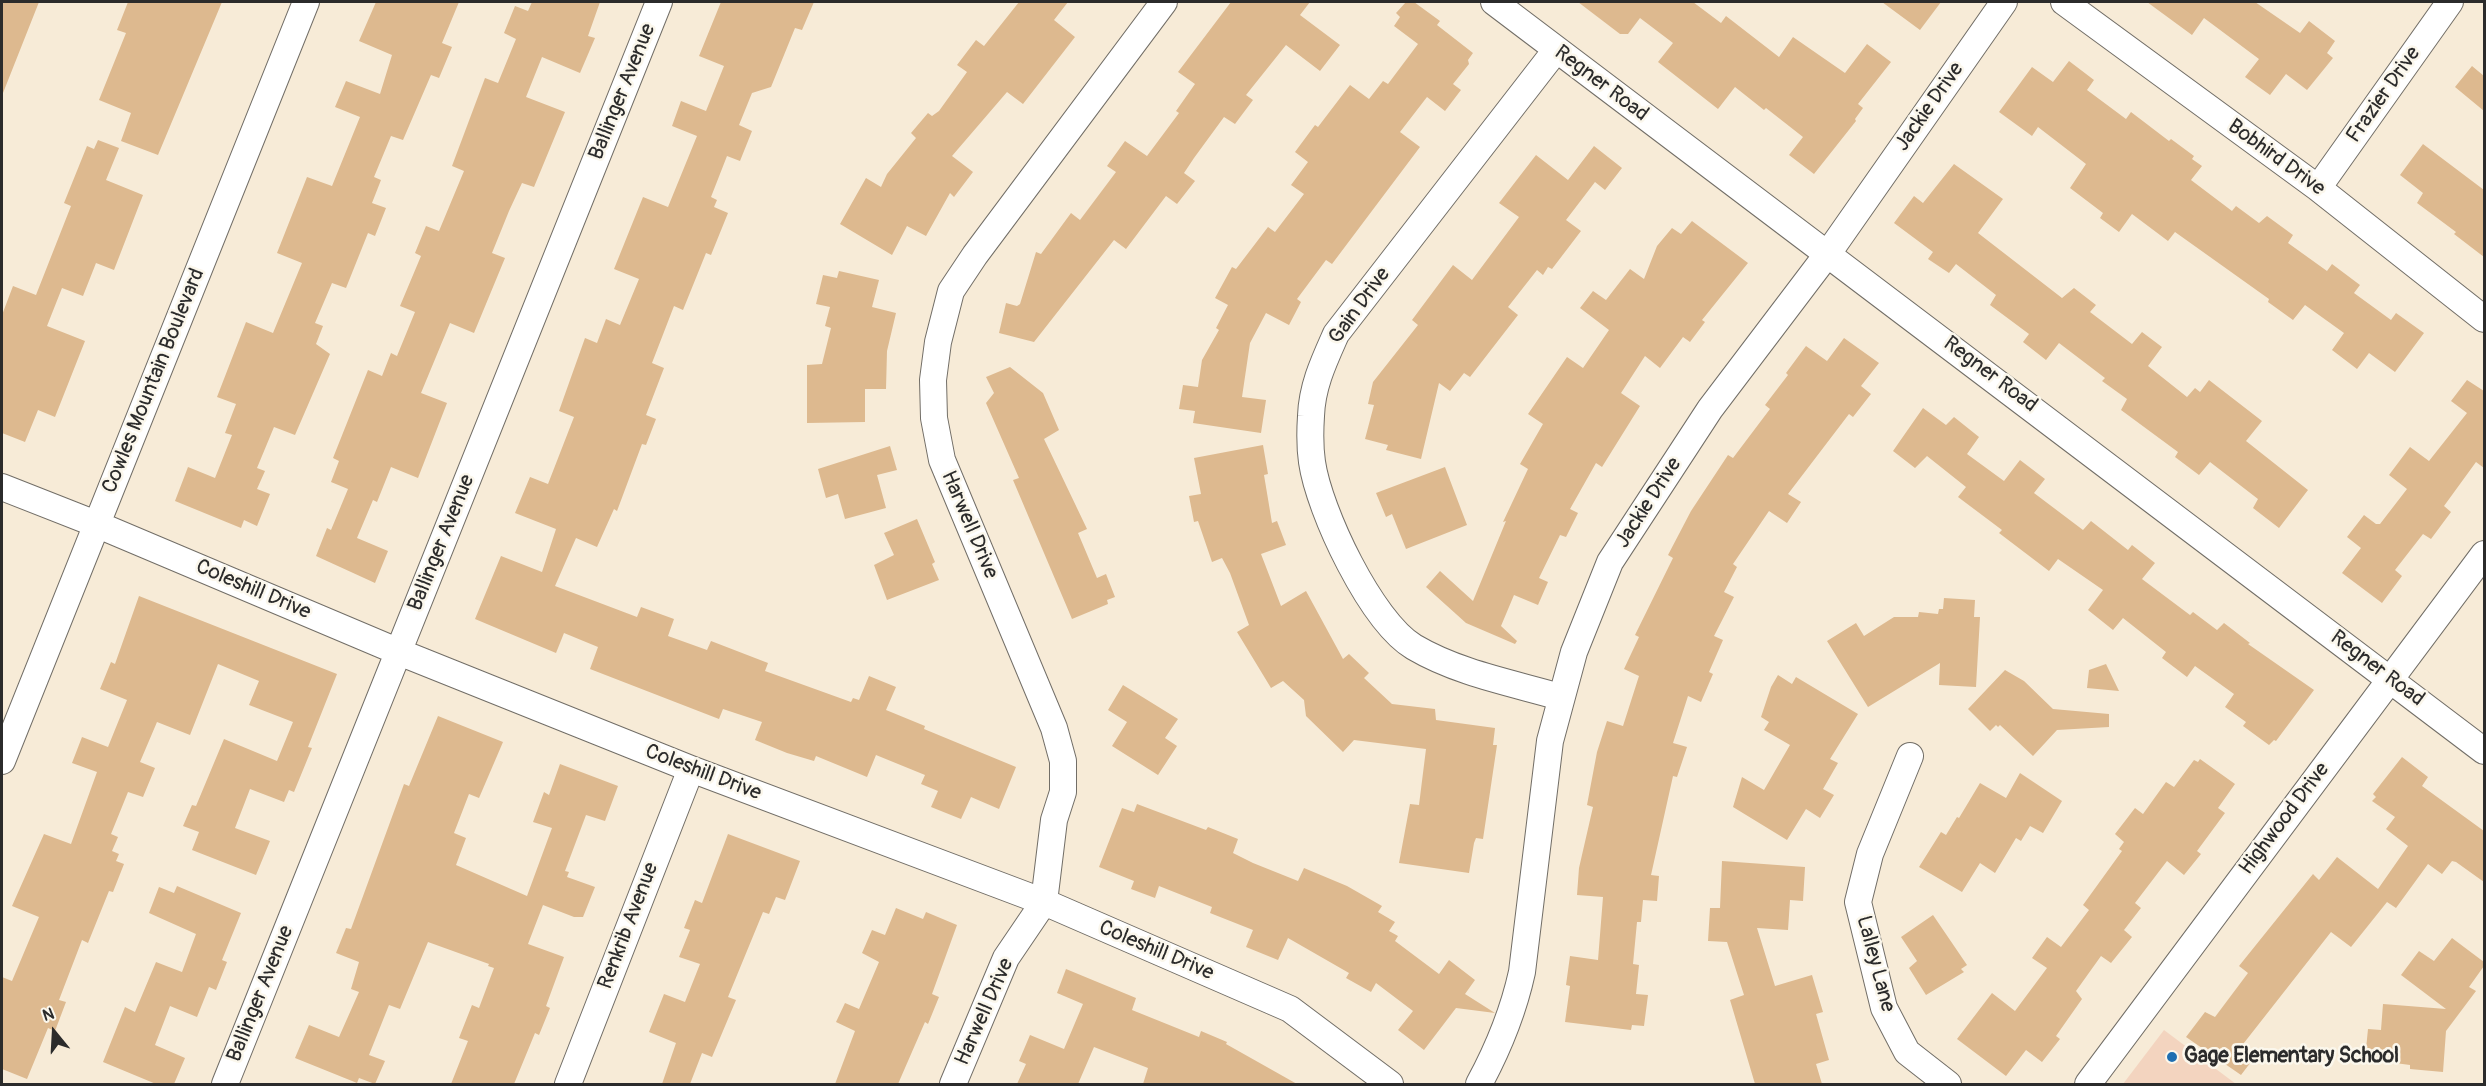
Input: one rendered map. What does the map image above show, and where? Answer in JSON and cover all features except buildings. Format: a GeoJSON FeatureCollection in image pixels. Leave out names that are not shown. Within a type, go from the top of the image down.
{"type":"FeatureCollection","features":[{"type":"Feature","properties":{"kind":"street","name":"Cowles Mountain Boulevard"},"geometry":{"type":"LineString","coordinates":[[2,760],[306,2]]}},
{"type":"Feature","properties":{"kind":"street","name":"Ballinger Avenue"},"geometry":{"type":"LineString","coordinates":[[225,1084],[659,2]]}},
{"type":"Feature","properties":{"kind":"street","name":"Harwell Drive"},"geometry":{"type":"LineString","coordinates":[[953,1084],[1006,958],[1044,902],[1054,820],[1063,792],[1063,761],[1054,728],[942,460],[934,418],[933,380],[938,342],[951,291],[975,255],[1164,2]]}},
{"type":"Feature","properties":{"kind":"street","name":"Regner Road"},"geometry":{"type":"LineString","coordinates":[[1494,2],[1829,252],[2484,751]]}},
{"type":"Feature","properties":{"kind":"street","name":"Jackie Drive"},"geometry":{"type":"LineString","coordinates":[[1479,1084],[1502,1042],[1515,1006],[1522,972],[1550,741],[1560,697],[1574,652],[1610,562],[1710,409],[1829,252],[2004,2]]}},
{"type":"Feature","properties":{"kind":"street","name":"Bobhird Drive"},"geometry":{"type":"LineString","coordinates":[[2064,2],[2318,188],[2484,320]]}},
{"type":"Feature","properties":{"kind":"street","name":"Frazier Drive"},"geometry":{"type":"LineString","coordinates":[[2318,188],[2450,2]]}},
{"type":"Feature","properties":{"kind":"street","name":"Gain Drive"},"geometry":{"type":"LineString","coordinates":[[1556,50],[1336,334],[1317,376],[1311,416],[1312,463],[1324,504],[1355,574],[1380,613],[1412,646],[1459,668],[1560,697]]}},
{"type":"Feature","properties":{"kind":"street","name":"Coleshill Drive"},"geometry":{"type":"LineString","coordinates":[[2,487],[96,524],[399,652],[691,769],[1044,902],[1290,1009],[1390,1084]]}},
{"type":"Feature","properties":{"kind":"street","name":"Highwood Drive"},"geometry":{"type":"LineString","coordinates":[[2088,1084],[2484,554]]}},
{"type":"Feature","properties":{"kind":"street","name":"Lalley Lane"},"geometry":{"type":"LineString","coordinates":[[1910,756],[1870,854],[1858,902],[1884,1008],[1907,1052],[1948,1084]]}},
{"type":"Feature","properties":{"kind":"street","name":"Renkrib Avenue"},"geometry":{"type":"LineString","coordinates":[[568,1084],[691,769]]}},
{"type":"Feature","properties":{"kind":"shaded area","name":"Gage Elementary School"},"geometry":{"type":"Polygon","coordinates":[[[2164,1030],[2236,1084],[2123,1084],[2164,1030]]]}},
{"type":"Feature","properties":{"kind":"place","name":"Gage Elementary School"},"geometry":{"type":"Point","coordinates":[2172,1057]}}]}
